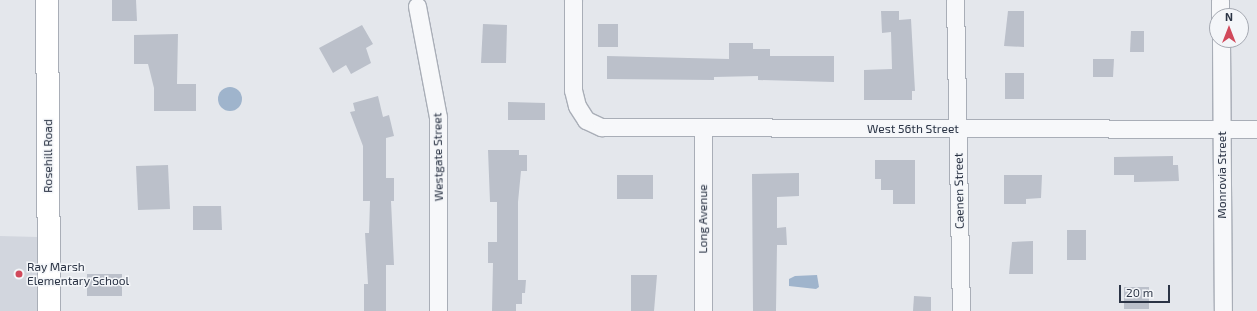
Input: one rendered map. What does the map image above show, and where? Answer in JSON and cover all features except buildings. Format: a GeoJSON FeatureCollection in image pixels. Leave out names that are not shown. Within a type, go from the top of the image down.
{"type":"FeatureCollection","features":[{"type":"Feature","properties":{"kind":"street","name":"Rosehill Road"},"geometry":{"type":"LineString","coordinates":[[47,0],[49,311]]}},
{"type":"Feature","properties":{"kind":"street","name":"West 56th Street"},"geometry":{"type":"LineString","coordinates":[[573,0],[573,90],[577,106],[586,120],[601,127],[957,130],[1257,129]]}},
{"type":"Feature","properties":{"kind":"street","name":"Caenen Street"},"geometry":{"type":"LineString","coordinates":[[955,0],[961,311]]}},
{"type":"Feature","properties":{"kind":"street","name":"Westgate Street"},"geometry":{"type":"LineString","coordinates":[[417,6],[438,117],[438,311]]}},
{"type":"Feature","properties":{"kind":"street","name":"Monrovia Street"},"geometry":{"type":"LineString","coordinates":[[1220,48],[1223,311]]}},
{"type":"Feature","properties":{"kind":"street","name":"Long Avenue"},"geometry":{"type":"LineString","coordinates":[[703,128],[703,311]]}},
{"type":"Feature","properties":{"kind":"shaded area","name":"Ray Marsh Elementary School"},"geometry":{"type":"Polygon","coordinates":[[[0,236],[38,237],[39,311],[0,311],[0,236]]]}},
{"type":"Feature","properties":{"kind":"water"},"geometry":{"type":"Polygon","coordinates":[[[230,87],[235,88],[241,94],[241,104],[235,110],[230,111],[225,110],[219,104],[218,99],[219,94],[225,88],[230,87]]]}},
{"type":"Feature","properties":{"kind":"water"},"geometry":{"type":"Polygon","coordinates":[[[817,275],[819,287],[816,289],[789,286],[789,279],[795,276],[817,275]]]}},
{"type":"Feature","properties":{"kind":"place","name":"Ray Marsh Elementary School"},"geometry":{"type":"Point","coordinates":[19,274]}}]}
